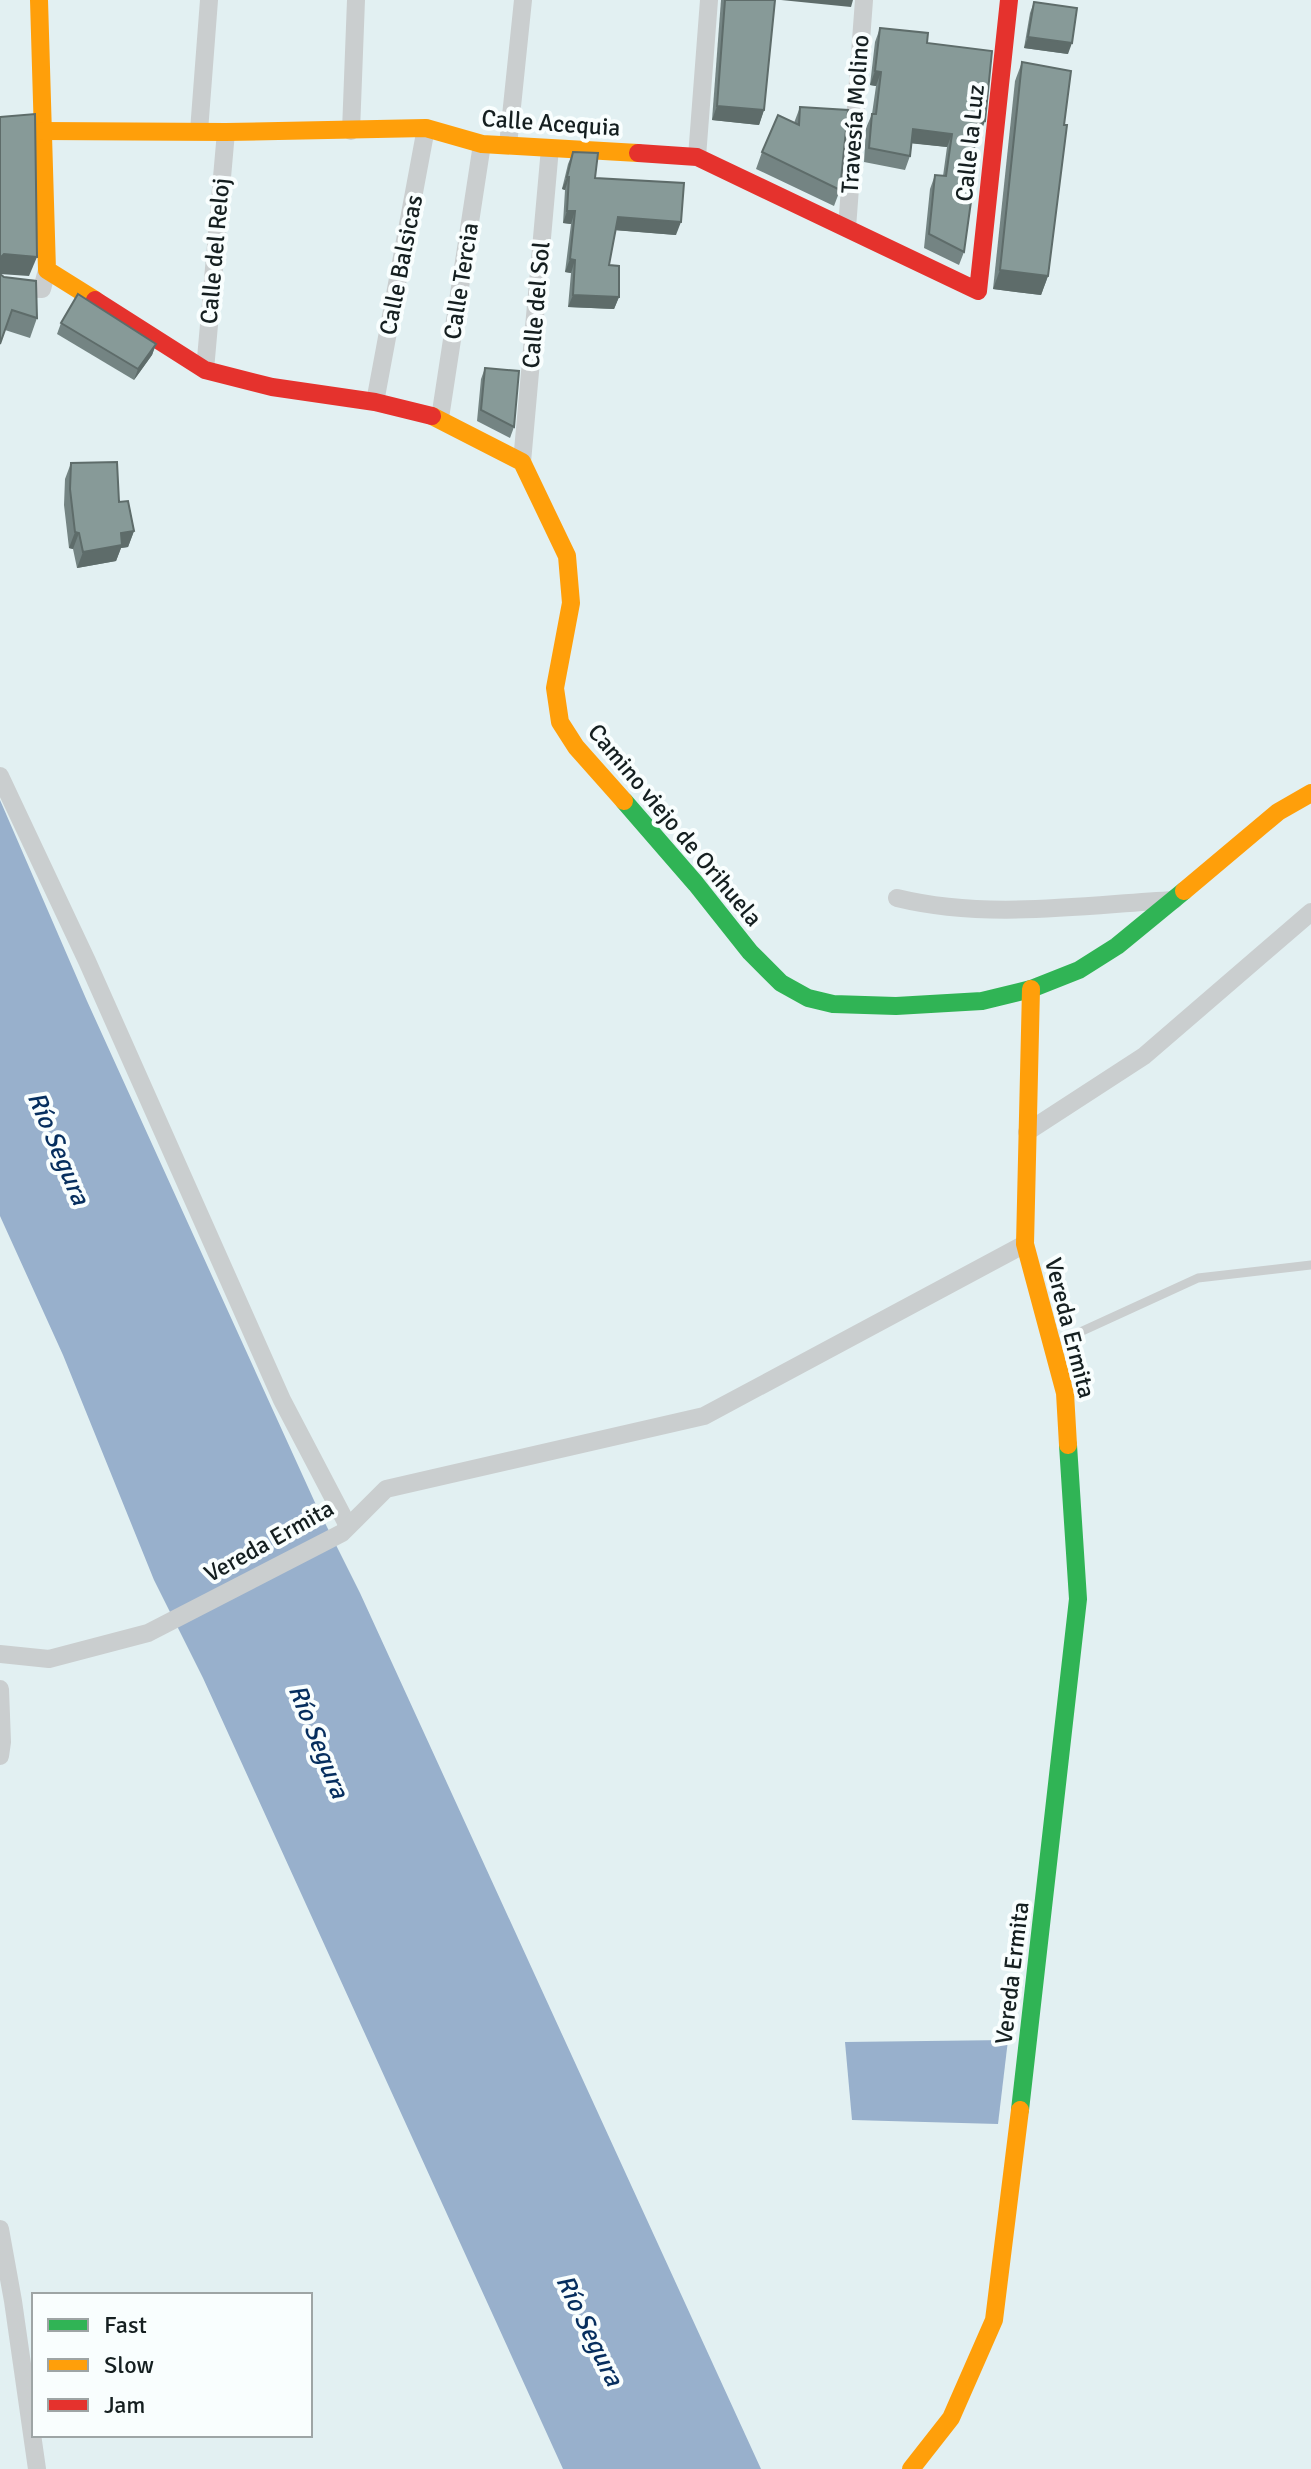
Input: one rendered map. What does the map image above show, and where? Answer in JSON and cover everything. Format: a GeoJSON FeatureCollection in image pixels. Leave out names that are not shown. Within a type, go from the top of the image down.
{"type":"FeatureCollection","features":[{"type":"Feature","properties":{"kind":"street"},"geometry":{"type":"LineString","coordinates":[[0,285],[42,289],[47,270],[39,0]]}},
{"type":"Feature","properties":{"kind":"street"},"geometry":{"type":"LineString","coordinates":[[199,131],[209,0]]}},
{"type":"Feature","properties":{"kind":"street"},"geometry":{"type":"LineString","coordinates":[[351,131],[356,0]]}},
{"type":"Feature","properties":{"kind":"street"},"geometry":{"type":"LineString","coordinates":[[508,145],[523,0]]}},
{"type":"Feature","properties":{"kind":"street"},"geometry":{"type":"LineString","coordinates":[[697,157],[709,0]]}},
{"type":"Feature","properties":{"kind":"street","name":"Travesía Molino"},"geometry":{"type":"LineString","coordinates":[[847,228],[864,0]]}},
{"type":"Feature","properties":{"kind":"street","name":"Calle la Luz"},"geometry":{"type":"LineString","coordinates":[[978,291],[1009,0]]}},
{"type":"Feature","properties":{"kind":"street","name":"Calle Acequia"},"geometry":{"type":"LineString","coordinates":[[43,131],[226,132],[426,128],[482,144],[697,157],[978,291]]}},
{"type":"Feature","properties":{"kind":"street","name":"Calle Balsicas"},"geometry":{"type":"LineString","coordinates":[[375,402],[426,128]]}},
{"type":"Feature","properties":{"kind":"street","name":"Calle del Reloj"},"geometry":{"type":"LineString","coordinates":[[205,370],[226,132]]}},
{"type":"Feature","properties":{"kind":"street","name":"Calle Tercia"},"geometry":{"type":"LineString","coordinates":[[440,418],[482,144]]}},
{"type":"Feature","properties":{"kind":"street","name":"Calle del Sol"},"geometry":{"type":"LineString","coordinates":[[522,462],[550,148]]}},
{"type":"Feature","properties":{"kind":"street"},"geometry":{"type":"LineString","coordinates":[[47,270],[205,370],[272,387],[375,402],[440,418],[522,462]]}},
{"type":"Feature","properties":{"kind":"street","name":"Camino viejo de Orihuela"},"geometry":{"type":"LineString","coordinates":[[522,462],[567,556],[571,603],[555,688],[560,722],[576,747],[696,884],[750,952],[781,983],[808,998],[833,1004],[896,1006],[982,1001],[1031,989],[1079,970],[1117,946],[1278,812],[1309,796]]}},
{"type":"Feature","properties":{"kind":"street"},"geometry":{"type":"LineString","coordinates":[[0,776],[87,961],[282,1400],[345,1530]]}},
{"type":"Feature","properties":{"kind":"street"},"geometry":{"type":"LineString","coordinates":[[897,898],[933,906],[979,910],[1174,900]]}},
{"type":"Feature","properties":{"kind":"street"},"geometry":{"type":"LineString","coordinates":[[1027,1132],[1144,1056],[1311,912]]}},
{"type":"Feature","properties":{"kind":"street"},"geometry":{"type":"LineString","coordinates":[[1025,1244],[1031,989]]}},
{"type":"Feature","properties":{"kind":"street","name":"Vereda Ermita"},"geometry":{"type":"LineString","coordinates":[[0,1654],[49,1659],[148,1633],[345,1530],[386,1489],[704,1416],[1025,1244],[1065,1393],[1078,1599],[1046,1895],[994,2320],[951,2418],[911,2469]]}},
{"type":"Feature","properties":{"kind":"street"},"geometry":{"type":"LineString","coordinates":[[0,1689],[0,1756]]}},
{"type":"Feature","properties":{"kind":"street"},"geometry":{"type":"LineString","coordinates":[[0,2229],[32,2434]]}},
{"type":"Feature","properties":{"kind":"street"},"geometry":{"type":"LineString","coordinates":[[32,2437],[37,2469]]}},
{"type":"Feature","properties":{"kind":"lane"},"geometry":{"type":"LineString","coordinates":[[1052,1345],[1198,1278],[1311,1265]]}},
{"type":"Feature","properties":{"kind":"water","name":"Río Segura"},"geometry":{"type":"Polygon","coordinates":[[[0,800],[87,1001],[317,1507],[360,1593],[761,2469],[563,2469],[203,1678],[154,1580],[63,1355],[0,1216],[0,800]]]}},
{"type":"Feature","properties":{"kind":"water"},"geometry":{"type":"Polygon","coordinates":[[[1008,2040],[998,2124],[852,2120],[845,2042],[1008,2040]]]}},
{"type":"Feature","properties":{"kind":"building"},"geometry":{"type":"Polygon","coordinates":[[[725,0],[775,0],[764,110],[717,106],[725,0]]]}},
{"type":"Feature","properties":{"kind":"building"},"geometry":{"type":"Polygon","coordinates":[[[1034,2],[1077,8],[1072,43],[1028,37],[1034,2]]]}},
{"type":"Feature","properties":{"kind":"building"},"geometry":{"type":"Polygon","coordinates":[[[880,28],[928,33],[927,43],[992,51],[985,121],[978,120],[964,252],[929,234],[935,175],[946,176],[952,134],[913,129],[910,156],[869,148],[881,72],[875,71],[880,28]]]}},
{"type":"Feature","properties":{"kind":"building"},"geometry":{"type":"Polygon","coordinates":[[[1022,62],[1071,71],[1048,276],[1000,270],[1022,62]]]}},
{"type":"Feature","properties":{"kind":"building"},"geometry":{"type":"Polygon","coordinates":[[[800,107],[848,110],[840,190],[762,152],[778,115],[799,125],[800,107]]]}},
{"type":"Feature","properties":{"kind":"building"},"geometry":{"type":"Polygon","coordinates":[[[35,114],[37,257],[4,254],[0,258],[0,117],[35,114]]]}},
{"type":"Feature","properties":{"kind":"building"},"geometry":{"type":"Polygon","coordinates":[[[573,152],[598,153],[595,178],[684,183],[681,222],[618,217],[609,265],[619,266],[619,297],[573,295],[575,260],[570,259],[575,211],[567,211],[567,177],[573,152]]]}},
{"type":"Feature","properties":{"kind":"building"},"geometry":{"type":"Polygon","coordinates":[[[0,274],[36,281],[37,318],[12,310],[0,344],[0,274]]]}},
{"type":"Feature","properties":{"kind":"building"},"geometry":{"type":"Polygon","coordinates":[[[78,294],[156,344],[138,369],[61,323],[78,294]]]}},
{"type":"Feature","properties":{"kind":"building"},"geometry":{"type":"Polygon","coordinates":[[[485,368],[519,371],[514,427],[481,410],[485,368]]]}},
{"type":"Feature","properties":{"kind":"building"},"geometry":{"type":"Polygon","coordinates":[[[117,462],[119,502],[128,501],[134,531],[121,533],[122,545],[83,552],[79,533],[75,532],[70,489],[71,463],[117,462]]]}},
{"type":"Feature","properties":{"kind":"traffic: fast"},"geometry":{"type":"LineString","coordinates":[[624,801],[750,952],[781,983],[808,998],[833,1004],[896,1006],[982,1001],[1031,989],[1079,970],[1117,946],[1184,891]]}},
{"type":"Feature","properties":{"kind":"traffic: fast"},"geometry":{"type":"LineString","coordinates":[[1020,2110],[1078,1599],[1068,1445]]}},
{"type":"Feature","properties":{"kind":"traffic: slow"},"geometry":{"type":"LineString","coordinates":[[39,0],[47,270],[95,300]]}},
{"type":"Feature","properties":{"kind":"traffic: slow"},"geometry":{"type":"LineString","coordinates":[[43,131],[226,132],[426,128],[482,144],[638,153]]}},
{"type":"Feature","properties":{"kind":"traffic: slow"},"geometry":{"type":"LineString","coordinates":[[432,416],[522,462],[567,556],[571,603],[555,688],[560,722],[576,747],[624,801]]}},
{"type":"Feature","properties":{"kind":"traffic: slow"},"geometry":{"type":"LineString","coordinates":[[1184,891],[1278,812],[1311,793]]}},
{"type":"Feature","properties":{"kind":"traffic: slow"},"geometry":{"type":"LineString","coordinates":[[1031,989],[1025,1244],[1065,1393],[1068,1445]]}},
{"type":"Feature","properties":{"kind":"traffic: slow"},"geometry":{"type":"LineString","coordinates":[[911,2469],[951,2418],[994,2320],[1020,2110]]}},
{"type":"Feature","properties":{"kind":"traffic: jam"},"geometry":{"type":"LineString","coordinates":[[638,153],[697,157],[978,291],[1009,0]]}},
{"type":"Feature","properties":{"kind":"traffic: jam"},"geometry":{"type":"LineString","coordinates":[[95,300],[205,370],[272,387],[375,402],[432,416]]}}]}
